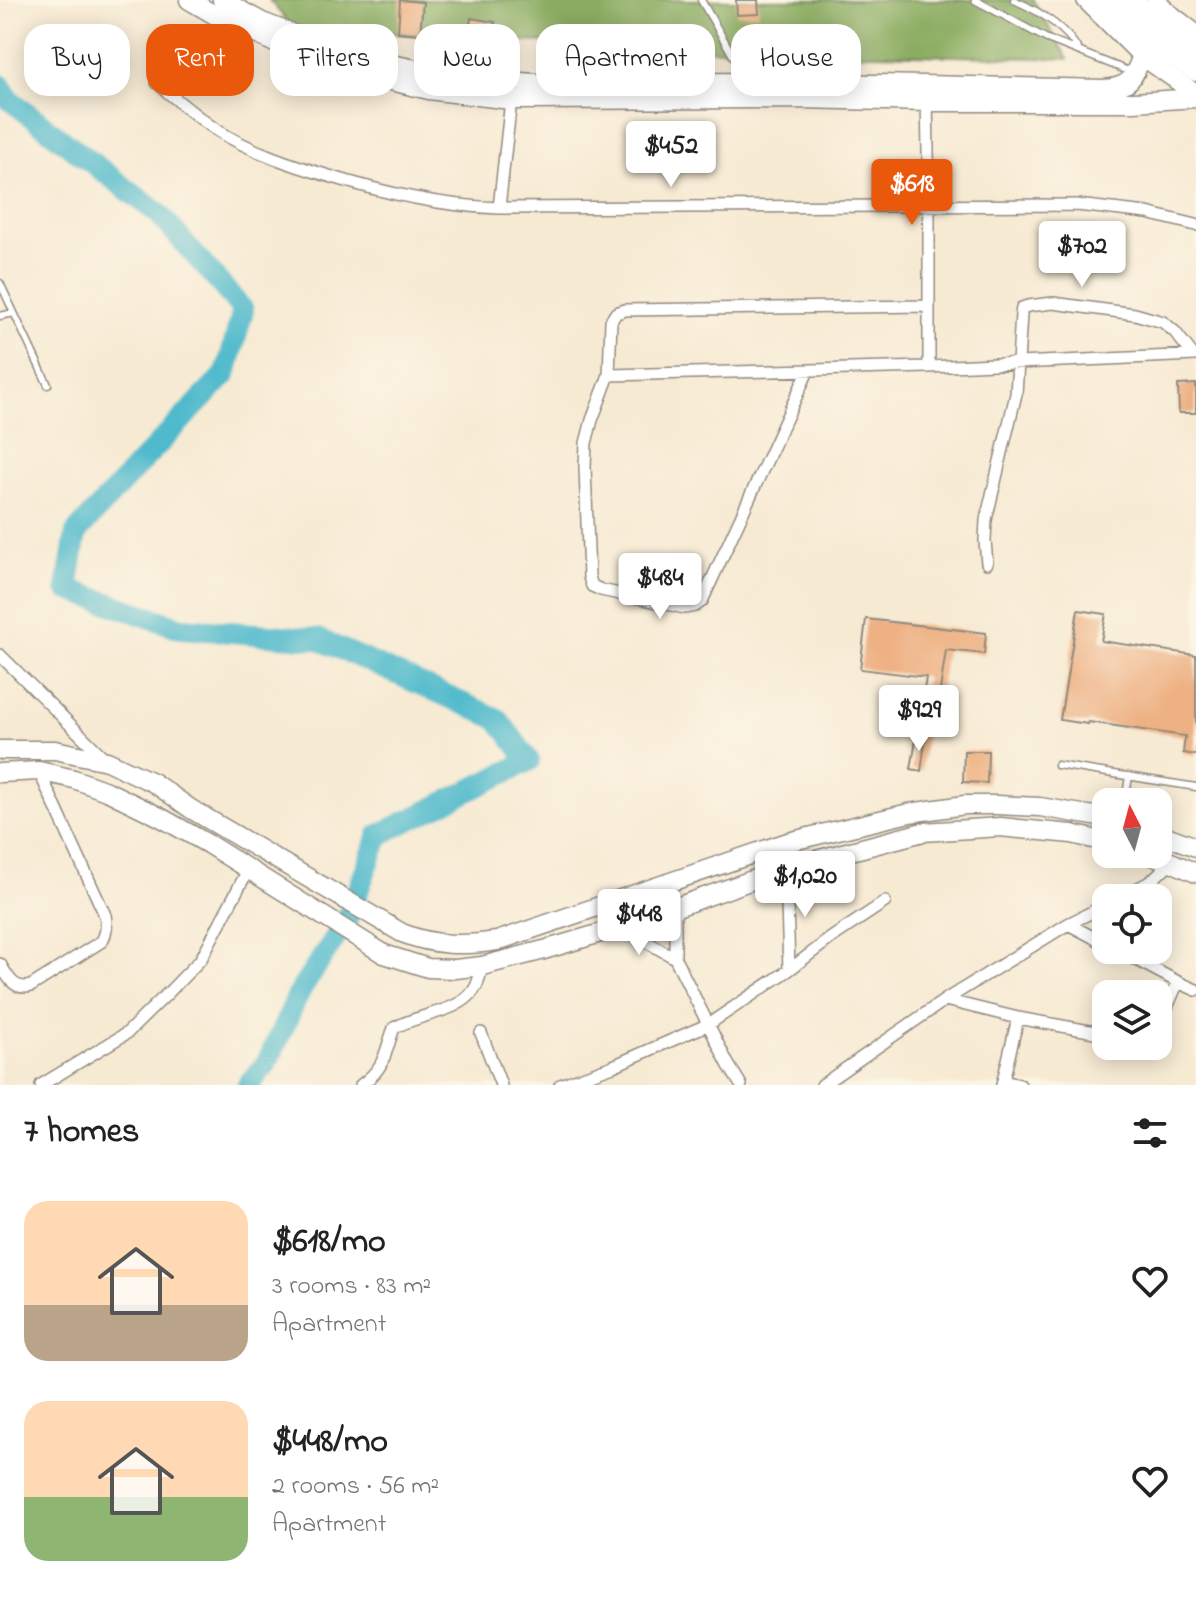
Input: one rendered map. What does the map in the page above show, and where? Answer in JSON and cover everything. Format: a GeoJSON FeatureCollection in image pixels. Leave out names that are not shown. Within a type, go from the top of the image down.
{"type":"FeatureCollection","features":[{"type":"Feature","properties":{"kind":"highway"},"geometry":{"type":"LineString","coordinates":[[1109,0],[1155,43],[1196,71]]}},
{"type":"Feature","properties":{"kind":"highway"},"geometry":{"type":"LineString","coordinates":[[1132,0],[1196,52]]}},
{"type":"Feature","properties":{"kind":"main road"},"geometry":{"type":"LineString","coordinates":[[189,0],[347,55],[460,78],[536,83],[731,83]]}},
{"type":"Feature","properties":{"kind":"main road"},"geometry":{"type":"LineString","coordinates":[[222,0],[238,18],[307,58],[429,90],[511,100],[801,99],[1104,89],[1128,83],[1142,56]]}},
{"type":"Feature","properties":{"kind":"main road"},"geometry":{"type":"LineString","coordinates":[[1086,0],[1142,56],[1196,96]]}},
{"type":"Feature","properties":{"kind":"main road"},"geometry":{"type":"LineString","coordinates":[[1156,0],[1196,34]]}},
{"type":"Feature","properties":{"kind":"main road"},"geometry":{"type":"LineString","coordinates":[[861,89],[1134,102],[1196,96]]}},
{"type":"Feature","properties":{"kind":"main road"},"geometry":{"type":"LineString","coordinates":[[0,750],[55,750],[107,761],[154,783],[191,809],[402,933],[422,941],[454,945],[497,941],[788,842],[909,813],[965,805],[1040,807],[1092,816]]}},
{"type":"Feature","properties":{"kind":"main road"},"geometry":{"type":"LineString","coordinates":[[74,779],[75,753]]}},
{"type":"Feature","properties":{"kind":"main road"},"geometry":{"type":"LineString","coordinates":[[0,773],[39,771],[109,792],[160,817],[384,954],[428,968],[482,966],[621,927],[786,868],[923,832],[1000,827],[1092,839]]}},
{"type":"Feature","properties":{"kind":"main road"},"geometry":{"type":"LineString","coordinates":[[1172,838],[1196,847]]}},
{"type":"Feature","properties":{"kind":"main road"},"geometry":{"type":"LineString","coordinates":[[1172,862],[1196,873]]}},
{"type":"Feature","properties":{"kind":"street"},"geometry":{"type":"LineString","coordinates":[[927,93],[929,367]]}},
{"type":"Feature","properties":{"kind":"street"},"geometry":{"type":"LineString","coordinates":[[173,96],[220,132],[248,147],[371,189],[465,207],[1077,205],[1147,213],[1196,225]]}},
{"type":"Feature","properties":{"kind":"street"},"geometry":{"type":"LineString","coordinates":[[499,208],[511,100]]}},
{"type":"Feature","properties":{"kind":"street"},"geometry":{"type":"LineString","coordinates":[[987,563],[986,520],[1016,394],[1022,308],[1053,303],[1135,314],[1163,322],[1194,355]]}},
{"type":"Feature","properties":{"kind":"street"},"geometry":{"type":"LineString","coordinates":[[808,371],[702,601],[685,608],[592,586],[589,577],[586,443],[609,375],[611,321],[616,313],[625,310],[928,306]]}},
{"type":"Feature","properties":{"kind":"street"},"geometry":{"type":"LineString","coordinates":[[609,375],[929,367],[1194,355]]}},
{"type":"Feature","properties":{"kind":"street"},"geometry":{"type":"LineString","coordinates":[[0,655],[107,761]]}},
{"type":"Feature","properties":{"kind":"street"},"geometry":{"type":"LineString","coordinates":[[0,964],[10,980],[24,988],[102,941],[106,935],[105,915],[39,771]]}},
{"type":"Feature","properties":{"kind":"street"},"geometry":{"type":"LineString","coordinates":[[788,842],[789,970]]}},
{"type":"Feature","properties":{"kind":"street"},"geometry":{"type":"LineString","coordinates":[[1146,884],[1165,868]]}},
{"type":"Feature","properties":{"kind":"street"},"geometry":{"type":"LineString","coordinates":[[41,1085],[127,1033],[201,959],[248,870]]}},
{"type":"Feature","properties":{"kind":"street"},"geometry":{"type":"LineString","coordinates":[[560,1085],[613,1066],[709,1024],[885,902]]}},
{"type":"Feature","properties":{"kind":"street"},"geometry":{"type":"LineString","coordinates":[[675,908],[675,958],[741,1085]]}},
{"type":"Feature","properties":{"kind":"street"},"geometry":{"type":"LineString","coordinates":[[822,1085],[945,1000],[1092,912]]}},
{"type":"Feature","properties":{"kind":"street"},"geometry":{"type":"LineString","coordinates":[[1068,924],[1092,937]]}},
{"type":"Feature","properties":{"kind":"street"},"geometry":{"type":"LineString","coordinates":[[621,927],[675,958]]}},
{"type":"Feature","properties":{"kind":"street"},"geometry":{"type":"LineString","coordinates":[[1144,964],[1196,990]]}},
{"type":"Feature","properties":{"kind":"street"},"geometry":{"type":"LineString","coordinates":[[361,1085],[379,1070],[394,1028],[464,1000],[474,990],[482,966]]}},
{"type":"Feature","properties":{"kind":"street"},"geometry":{"type":"LineString","coordinates":[[1172,996],[1178,982]]}},
{"type":"Feature","properties":{"kind":"street"},"geometry":{"type":"LineString","coordinates":[[945,1000],[1092,1031]]}},
{"type":"Feature","properties":{"kind":"street"},"geometry":{"type":"LineString","coordinates":[[1018,1018],[1002,1083],[1020,1085]]}},
{"type":"Feature","properties":{"kind":"street"},"geometry":{"type":"LineString","coordinates":[[481,1033],[501,1085]]}},
{"type":"Feature","properties":{"kind":"lane"},"geometry":{"type":"LineString","coordinates":[[701,0],[731,52]]}},
{"type":"Feature","properties":{"kind":"lane"},"geometry":{"type":"LineString","coordinates":[[975,0],[1047,39],[1135,74]]}},
{"type":"Feature","properties":{"kind":"lane"},"geometry":{"type":"LineString","coordinates":[[1014,0],[1057,25],[1080,51]]}},
{"type":"Feature","properties":{"kind":"lane"},"geometry":{"type":"LineString","coordinates":[[0,283],[48,385]]}},
{"type":"Feature","properties":{"kind":"lane"},"geometry":{"type":"LineString","coordinates":[[0,316],[14,313]]}},
{"type":"Feature","properties":{"kind":"lane"},"geometry":{"type":"LineString","coordinates":[[1057,765],[1196,787]]}},
{"type":"Feature","properties":{"kind":"lane"},"geometry":{"type":"LineString","coordinates":[[1127,788],[1129,776]]}},
{"type":"Feature","properties":{"kind":"green space"},"geometry":{"type":"Polygon","coordinates":[[[269,0],[1033,0],[1068,59],[861,54],[861,24],[731,24],[731,50],[715,50],[715,24],[536,24],[536,42],[520,41],[520,24],[414,24],[414,35],[398,34],[398,24],[290,24],[269,0]]]}},
{"type":"Feature","properties":{"kind":"building"},"geometry":{"type":"Polygon","coordinates":[[[400,0],[423,2],[421,24],[414,24],[414,33],[398,32],[400,0]]]}},
{"type":"Feature","properties":{"kind":"building"},"geometry":{"type":"Polygon","coordinates":[[[736,0],[758,0],[759,14],[737,15],[736,0]]]}},
{"type":"Feature","properties":{"kind":"building"},"geometry":{"type":"Polygon","coordinates":[[[471,18],[495,22],[495,24],[470,24],[471,18]]]}},
{"type":"Feature","properties":{"kind":"building"},"geometry":{"type":"Polygon","coordinates":[[[1196,384],[1196,413],[1179,413],[1178,385],[1196,384]]]}},
{"type":"Feature","properties":{"kind":"building"},"geometry":{"type":"Polygon","coordinates":[[[1078,610],[1106,614],[1101,641],[1196,655],[1196,755],[1183,753],[1185,736],[1060,720],[1078,610]]]}},
{"type":"Feature","properties":{"kind":"building"},"geometry":{"type":"Polygon","coordinates":[[[866,619],[986,633],[984,654],[946,650],[939,697],[951,699],[947,728],[919,724],[926,677],[860,669],[866,619]]]}},
{"type":"Feature","properties":{"kind":"building"},"geometry":{"type":"Polygon","coordinates":[[[917,734],[926,736],[921,771],[911,769],[917,734]]]}},
{"type":"Feature","properties":{"kind":"building"},"geometry":{"type":"Polygon","coordinates":[[[964,751],[988,751],[987,783],[963,782],[964,751]]]}},
{"type":"Feature","properties":{"kind":"waterway"},"geometry":{"type":"LineString","coordinates":[[0,85],[9,99],[159,214],[243,310],[226,374],[76,533],[67,589],[181,628],[318,639],[498,719],[529,761],[379,835],[347,920],[300,991],[267,1063],[248,1085]]}}]}
